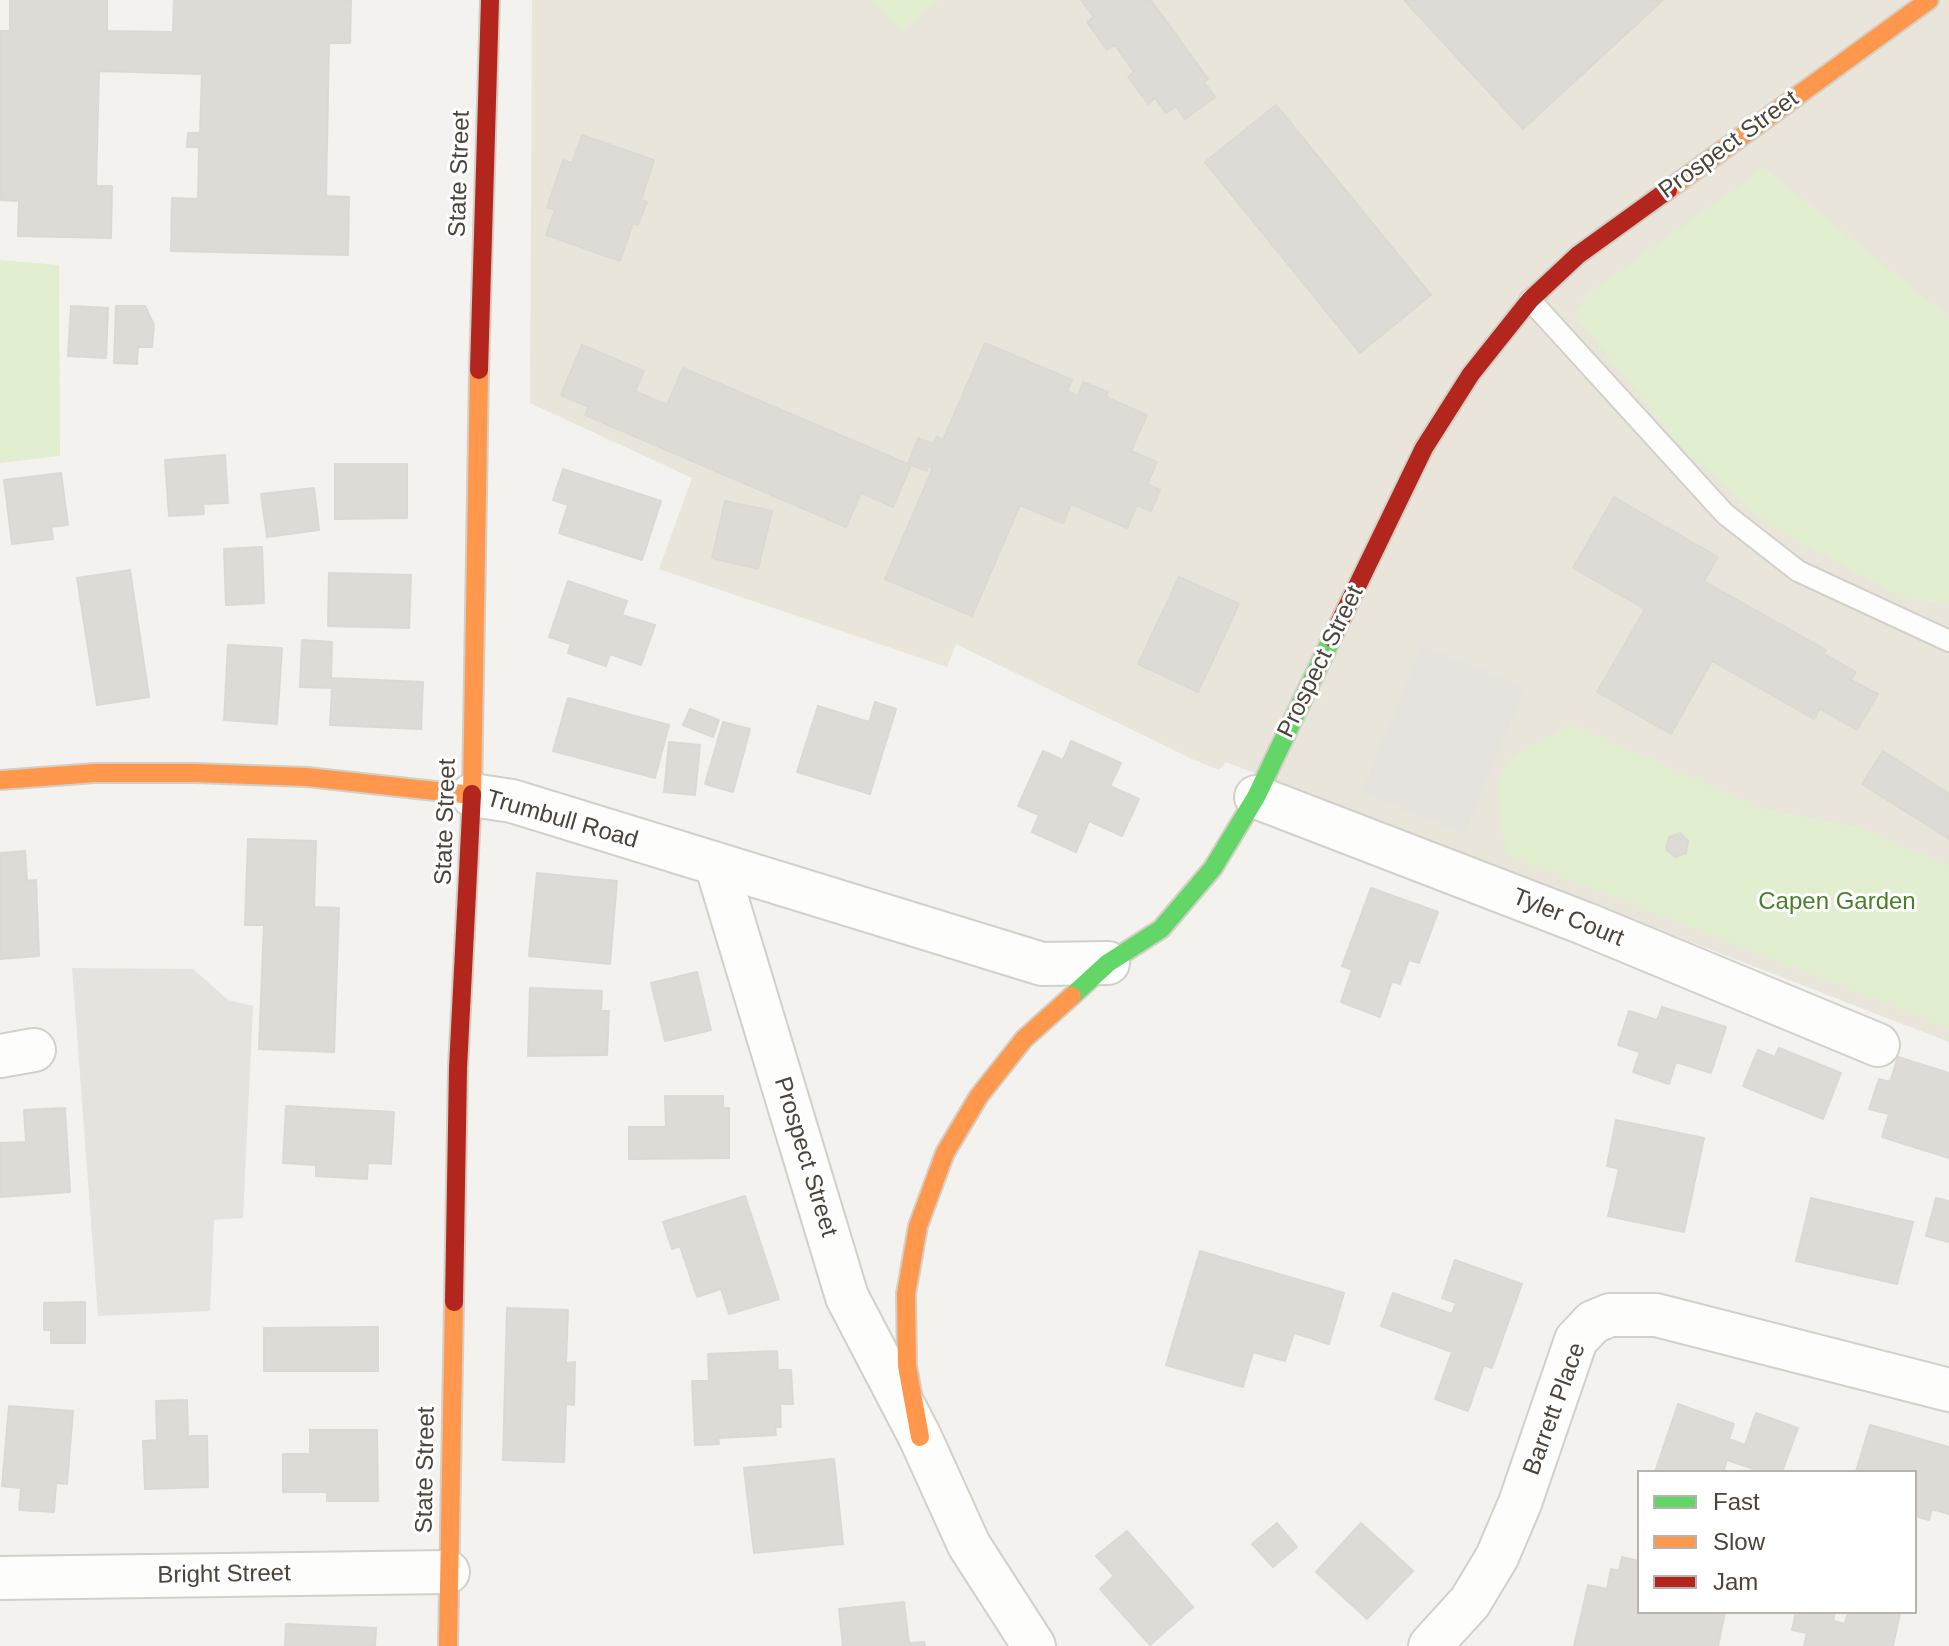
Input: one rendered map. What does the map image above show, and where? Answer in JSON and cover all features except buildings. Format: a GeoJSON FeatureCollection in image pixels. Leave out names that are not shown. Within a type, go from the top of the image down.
{"type":"FeatureCollection","features":[{"type":"Feature","properties":{"kind":"street","name":"State Street"},"geometry":{"type":"LineString","coordinates":[[448,1646],[458,1068],[472,795],[480,282],[490,0]]}},
{"type":"Feature","properties":{"kind":"street","name":"Prospect Street"},"geometry":{"type":"LineString","coordinates":[[920,1437],[910,1389],[905,1330],[911,1261],[928,1193],[959,1127],[1001,1067],[1050,1014],[1108,963],[1161,929],[1213,868],[1256,797],[1424,448],[1471,374],[1530,300],[1578,255],[1929,0]]}},
{"type":"Feature","properties":{"kind":"street","name":"Trumbull Road"},"geometry":{"type":"LineString","coordinates":[[0,780],[95,773],[307,777],[512,801],[717,867],[1042,964],[1108,963]]}},
{"type":"Feature","properties":{"kind":"street","name":"Tyler Court"},"geometry":{"type":"LineString","coordinates":[[1256,797],[1586,924],[1878,1045]]}},
{"type":"Feature","properties":{"kind":"street","name":"Prospect Street"},"geometry":{"type":"LineString","coordinates":[[717,867],[847,1297],[920,1437],[969,1545],[1034,1646]]}},
{"type":"Feature","properties":{"kind":"street","name":"Barrett Place"},"geometry":{"type":"LineString","coordinates":[[1430,1646],[1470,1602],[1497,1557],[1520,1503],[1576,1340],[1593,1322],[1620,1313],[1656,1315],[1949,1390]]}},
{"type":"Feature","properties":{"kind":"street","name":"Bright Street"},"geometry":{"type":"LineString","coordinates":[[0,1578],[448,1572]]}},
{"type":"Feature","properties":{"kind":"lane"},"geometry":{"type":"LineString","coordinates":[[1530,300],[1725,514],[1798,571],[1949,641]]}},
{"type":"Feature","properties":{"kind":"shaded area"},"geometry":{"type":"Polygon","coordinates":[[[532,0],[1949,0],[1949,1042],[1226,762],[1219,770],[956,644],[947,667],[659,569],[692,478],[530,403],[532,0]]]}},
{"type":"Feature","properties":{"kind":"shaded area"},"geometry":{"type":"Polygon","coordinates":[[[1422,645],[1525,687],[1464,834],[1362,792],[1422,645]]]}},
{"type":"Feature","properties":{"kind":"shaded area"},"geometry":{"type":"Polygon","coordinates":[[[72,968],[193,969],[228,1000],[253,1006],[243,1218],[214,1220],[210,1311],[98,1316],[72,968]]]}},
{"type":"Feature","properties":{"kind":"green space"},"geometry":{"type":"Polygon","coordinates":[[[874,0],[940,0],[901,32],[874,0]]]}},
{"type":"Feature","properties":{"kind":"green space"},"geometry":{"type":"Polygon","coordinates":[[[1764,168],[1949,317],[1949,604],[1905,599],[1769,525],[1682,448],[1574,314],[1587,295],[1764,168]]]}},
{"type":"Feature","properties":{"kind":"green space"},"geometry":{"type":"Polygon","coordinates":[[[0,260],[59,265],[60,456],[0,463],[0,260]]]}},
{"type":"Feature","properties":{"kind":"green space","name":"Capen Garden"},"geometry":{"type":"Polygon","coordinates":[[[1572,724],[1760,808],[1856,827],[1949,866],[1949,1028],[1507,855],[1496,800],[1501,774],[1511,757],[1572,724]]]}},
{"type":"Feature","properties":{"kind":"traffic: fast"},"geometry":{"type":"LineString","coordinates":[[1072,996],[1108,963],[1161,929],[1213,868],[1256,797],[1332,638]]}},
{"type":"Feature","properties":{"kind":"traffic: slow"},"geometry":{"type":"LineString","coordinates":[[1668,190],[1929,0]]}},
{"type":"Feature","properties":{"kind":"traffic: slow"},"geometry":{"type":"LineString","coordinates":[[472,794],[479,370]]}},
{"type":"Feature","properties":{"kind":"traffic: slow"},"geometry":{"type":"LineString","coordinates":[[0,780],[95,773],[195,773],[307,777],[472,795]]}},
{"type":"Feature","properties":{"kind":"traffic: slow"},"geometry":{"type":"LineString","coordinates":[[920,1437],[907,1366],[906,1294],[918,1226],[945,1153],[979,1096],[1024,1039],[1072,996]]}},
{"type":"Feature","properties":{"kind":"traffic: slow"},"geometry":{"type":"LineString","coordinates":[[448,1646],[454,1302]]}},
{"type":"Feature","properties":{"kind":"traffic: jam"},"geometry":{"type":"LineString","coordinates":[[479,370],[490,0]]}},
{"type":"Feature","properties":{"kind":"traffic: jam"},"geometry":{"type":"LineString","coordinates":[[1332,638],[1424,448],[1471,374],[1530,300],[1578,255],[1668,190]]}},
{"type":"Feature","properties":{"kind":"traffic: jam"},"geometry":{"type":"LineString","coordinates":[[454,1302],[458,1068],[472,794]]}}]}
